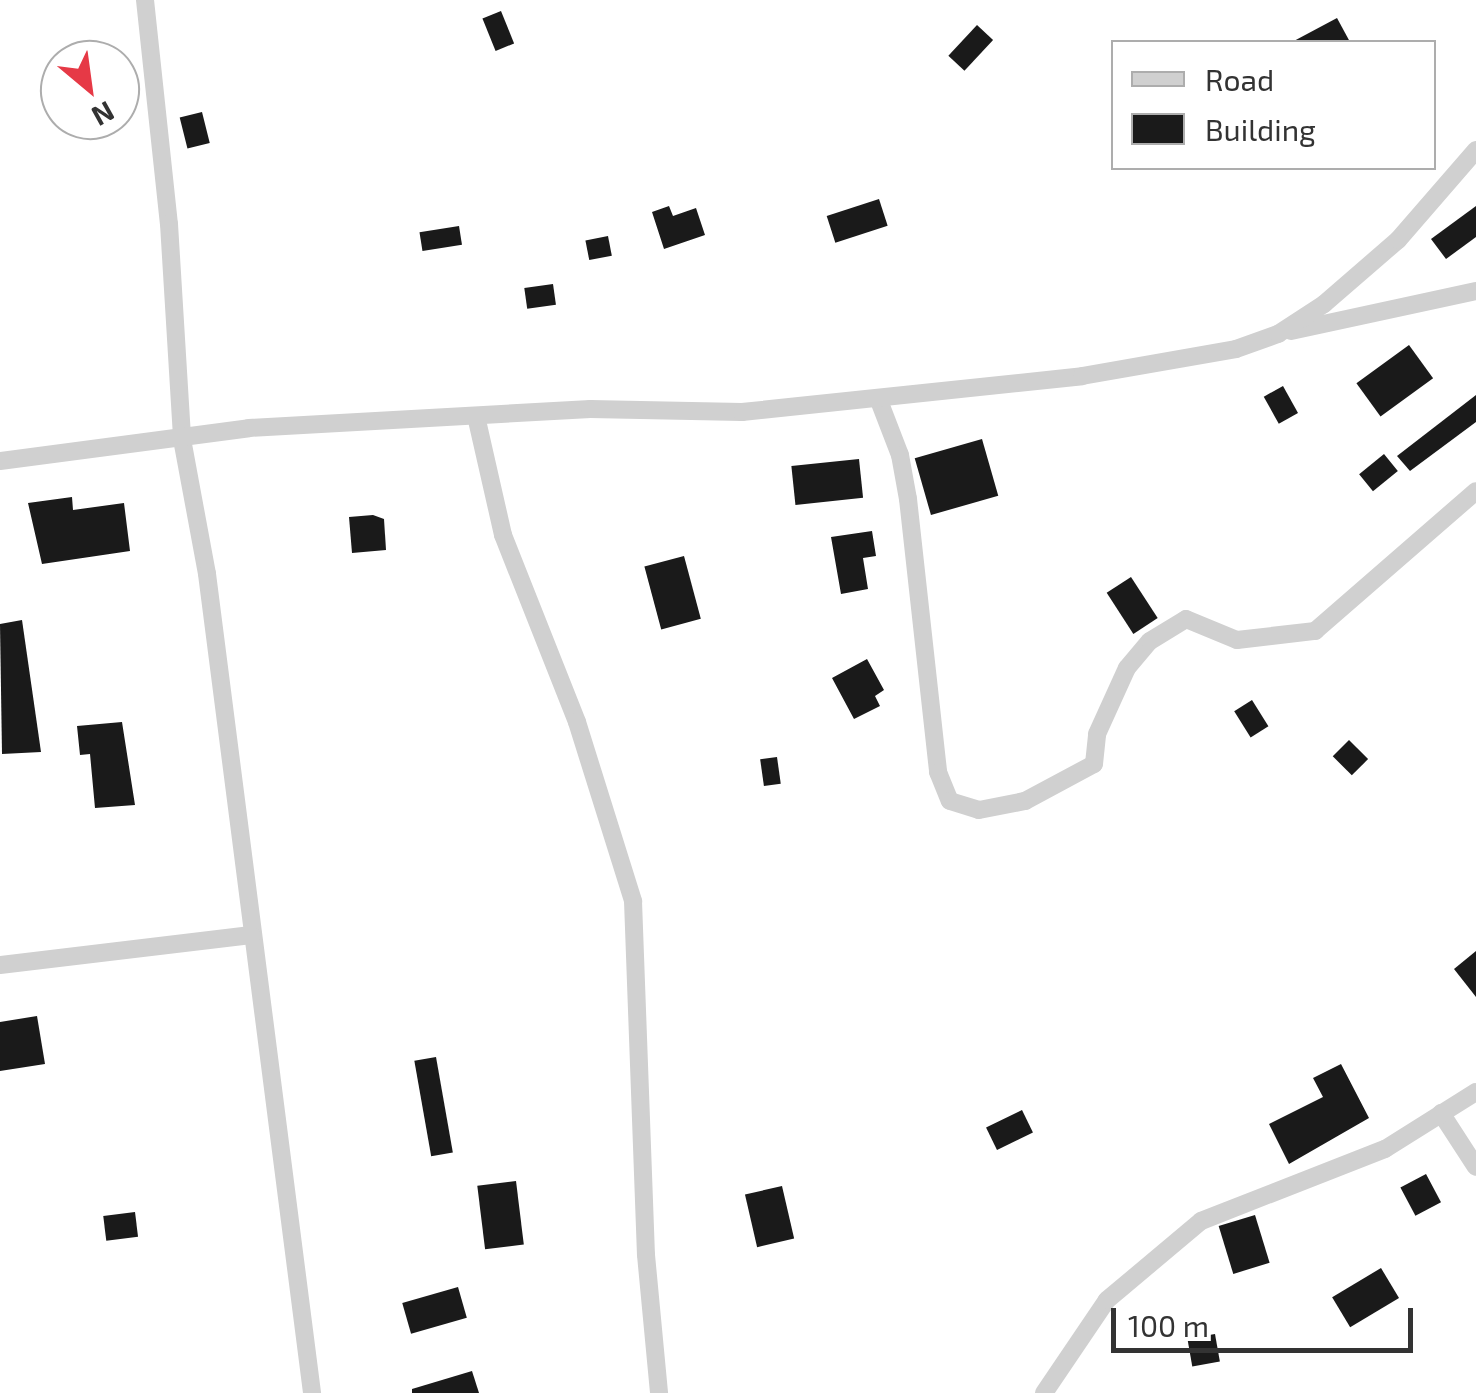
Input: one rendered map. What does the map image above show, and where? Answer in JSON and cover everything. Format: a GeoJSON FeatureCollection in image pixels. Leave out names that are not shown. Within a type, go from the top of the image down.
{"type":"FeatureCollection","features":[{"type":"Feature","properties":{"kind":"street"},"geometry":{"type":"LineString","coordinates":[[145,0],[170,224],[182,439],[207,574],[312,1393]]}},
{"type":"Feature","properties":{"kind":"street"},"geometry":{"type":"LineString","coordinates":[[1278,334],[1398,240],[1476,150]]}},
{"type":"Feature","properties":{"kind":"street"},"geometry":{"type":"LineString","coordinates":[[0,460],[249,428],[590,410],[725,414],[1082,376],[1236,349],[1278,334],[1476,291]]}},
{"type":"Feature","properties":{"kind":"street"},"geometry":{"type":"LineString","coordinates":[[878,398],[900,455],[908,499],[938,772],[950,801],[979,810],[1025,801],[1094,764],[1097,734],[1127,668],[1150,641],[1186,619],[1237,640],[1315,631],[1476,492]]}},
{"type":"Feature","properties":{"kind":"street"},"geometry":{"type":"LineString","coordinates":[[476,416],[498,518],[578,722],[633,901],[646,1254],[660,1393]]}},
{"type":"Feature","properties":{"kind":"street"},"geometry":{"type":"LineString","coordinates":[[0,965],[251,935]]}},
{"type":"Feature","properties":{"kind":"street"},"geometry":{"type":"LineString","coordinates":[[1044,1393],[1108,1300],[1201,1221],[1384,1149],[1476,1092]]}},
{"type":"Feature","properties":{"kind":"street"},"geometry":{"type":"LineString","coordinates":[[1441,1113],[1476,1167]]}},
{"type":"Feature","properties":{"kind":"building"},"geometry":{"type":"Polygon","coordinates":[[[501,11],[514,43],[496,51],[482,18],[501,11]]]}},
{"type":"Feature","properties":{"kind":"building"},"geometry":{"type":"Polygon","coordinates":[[[1337,18],[1349,40],[1296,40],[1337,18]]]}},
{"type":"Feature","properties":{"kind":"building"},"geometry":{"type":"Polygon","coordinates":[[[977,25],[993,40],[964,71],[948,56],[977,25]]]}},
{"type":"Feature","properties":{"kind":"building"},"geometry":{"type":"Polygon","coordinates":[[[202,112],[210,143],[187,149],[180,118],[202,112]]]}},
{"type":"Feature","properties":{"kind":"building"},"geometry":{"type":"Polygon","coordinates":[[[879,199],[888,226],[835,243],[827,216],[879,199]]]}},
{"type":"Feature","properties":{"kind":"building"},"geometry":{"type":"Polygon","coordinates":[[[669,206],[673,216],[696,208],[705,235],[664,249],[652,212],[669,206]]]}},
{"type":"Feature","properties":{"kind":"building"},"geometry":{"type":"Polygon","coordinates":[[[1476,206],[1476,237],[1446,259],[1431,239],[1476,206]]]}},
{"type":"Feature","properties":{"kind":"building"},"geometry":{"type":"Polygon","coordinates":[[[459,226],[462,245],[422,251],[419,232],[459,226]]]}},
{"type":"Feature","properties":{"kind":"building"},"geometry":{"type":"Polygon","coordinates":[[[608,236],[612,256],[589,260],[585,240],[608,236]]]}},
{"type":"Feature","properties":{"kind":"building"},"geometry":{"type":"Polygon","coordinates":[[[553,284],[556,305],[527,309],[524,288],[553,284]]]}},
{"type":"Feature","properties":{"kind":"building"},"geometry":{"type":"Polygon","coordinates":[[[1409,345],[1433,378],[1381,416],[1356,383],[1409,345]]]}},
{"type":"Feature","properties":{"kind":"building"},"geometry":{"type":"Polygon","coordinates":[[[1283,386],[1298,413],[1279,424],[1264,397],[1283,386]]]}},
{"type":"Feature","properties":{"kind":"building"},"geometry":{"type":"Polygon","coordinates":[[[1476,395],[1476,422],[1410,471],[1397,456],[1476,395]]]}},
{"type":"Feature","properties":{"kind":"building"},"geometry":{"type":"Polygon","coordinates":[[[982,439],[998,496],[931,515],[915,458],[982,439]]]}},
{"type":"Feature","properties":{"kind":"building"},"geometry":{"type":"Polygon","coordinates":[[[1384,454],[1398,471],[1373,491],[1359,474],[1384,454]]]}},
{"type":"Feature","properties":{"kind":"building"},"geometry":{"type":"Polygon","coordinates":[[[859,459],[863,498],[795,505],[791,466],[859,459]]]}},
{"type":"Feature","properties":{"kind":"building"},"geometry":{"type":"Polygon","coordinates":[[[72,497],[73,510],[124,503],[130,551],[42,564],[28,503],[72,497]]]}},
{"type":"Feature","properties":{"kind":"building"},"geometry":{"type":"Polygon","coordinates":[[[373,515],[384,519],[386,550],[352,553],[349,517],[373,515]]]}},
{"type":"Feature","properties":{"kind":"building"},"geometry":{"type":"Polygon","coordinates":[[[872,531],[876,556],[863,558],[868,589],[841,594],[831,537],[872,531]]]}},
{"type":"Feature","properties":{"kind":"building"},"geometry":{"type":"Polygon","coordinates":[[[684,556],[701,619],[661,629],[644,567],[684,556]]]}},
{"type":"Feature","properties":{"kind":"building"},"geometry":{"type":"Polygon","coordinates":[[[1131,577],[1158,618],[1133,634],[1107,593],[1131,577]]]}},
{"type":"Feature","properties":{"kind":"building"},"geometry":{"type":"Polygon","coordinates":[[[22,620],[41,752],[2,754],[0,624],[22,620]]]}},
{"type":"Feature","properties":{"kind":"building"},"geometry":{"type":"Polygon","coordinates":[[[867,659],[884,690],[875,696],[880,706],[854,719],[832,678],[867,659]]]}},
{"type":"Feature","properties":{"kind":"building"},"geometry":{"type":"Polygon","coordinates":[[[1252,700],[1268,726],[1251,737],[1234,711],[1252,700]]]}},
{"type":"Feature","properties":{"kind":"building"},"geometry":{"type":"Polygon","coordinates":[[[122,722],[135,805],[95,808],[90,754],[80,755],[77,726],[122,722]]]}},
{"type":"Feature","properties":{"kind":"building"},"geometry":{"type":"Polygon","coordinates":[[[1349,740],[1368,759],[1352,775],[1333,756],[1349,740]]]}},
{"type":"Feature","properties":{"kind":"building"},"geometry":{"type":"Polygon","coordinates":[[[777,757],[781,784],[764,786],[760,759],[777,757]]]}},
{"type":"Feature","properties":{"kind":"building"},"geometry":{"type":"Polygon","coordinates":[[[1476,951],[1476,997],[1454,969],[1476,951]]]}},
{"type":"Feature","properties":{"kind":"building"},"geometry":{"type":"Polygon","coordinates":[[[37,1016],[45,1064],[0,1071],[0,1022],[37,1016]]]}},
{"type":"Feature","properties":{"kind":"building"},"geometry":{"type":"Polygon","coordinates":[[[436,1057],[453,1153],[431,1156],[414,1061],[436,1057]]]}},
{"type":"Feature","properties":{"kind":"building"},"geometry":{"type":"Polygon","coordinates":[[[1341,1064],[1369,1118],[1289,1164],[1269,1124],[1323,1097],[1313,1078],[1341,1064]]]}},
{"type":"Feature","properties":{"kind":"building"},"geometry":{"type":"Polygon","coordinates":[[[1022,1110],[1033,1132],[997,1150],[986,1128],[1022,1110]]]}},
{"type":"Feature","properties":{"kind":"building"},"geometry":{"type":"Polygon","coordinates":[[[1426,1174],[1441,1202],[1415,1216],[1400,1188],[1426,1174]]]}},
{"type":"Feature","properties":{"kind":"building"},"geometry":{"type":"Polygon","coordinates":[[[516,1181],[524,1245],[485,1249],[477,1186],[516,1181]]]}},
{"type":"Feature","properties":{"kind":"building"},"geometry":{"type":"Polygon","coordinates":[[[782,1186],[794,1239],[757,1247],[745,1195],[782,1186]]]}},
{"type":"Feature","properties":{"kind":"building"},"geometry":{"type":"Polygon","coordinates":[[[135,1212],[138,1237],[106,1241],[103,1216],[135,1212]]]}},
{"type":"Feature","properties":{"kind":"building"},"geometry":{"type":"Polygon","coordinates":[[[1255,1215],[1270,1263],[1233,1274],[1219,1226],[1255,1215]]]}},
{"type":"Feature","properties":{"kind":"building"},"geometry":{"type":"Polygon","coordinates":[[[1381,1268],[1399,1298],[1350,1327],[1332,1297],[1381,1268]]]}},
{"type":"Feature","properties":{"kind":"building"},"geometry":{"type":"Polygon","coordinates":[[[458,1287],[467,1318],[411,1334],[402,1303],[458,1287]]]}},
{"type":"Feature","properties":{"kind":"building"},"geometry":{"type":"Polygon","coordinates":[[[1215,1334],[1220,1362],[1192,1366],[1187,1339],[1215,1334]]]}},
{"type":"Feature","properties":{"kind":"building"},"geometry":{"type":"Polygon","coordinates":[[[472,1371],[479,1393],[412,1393],[412,1389],[472,1371]]]}}]}
